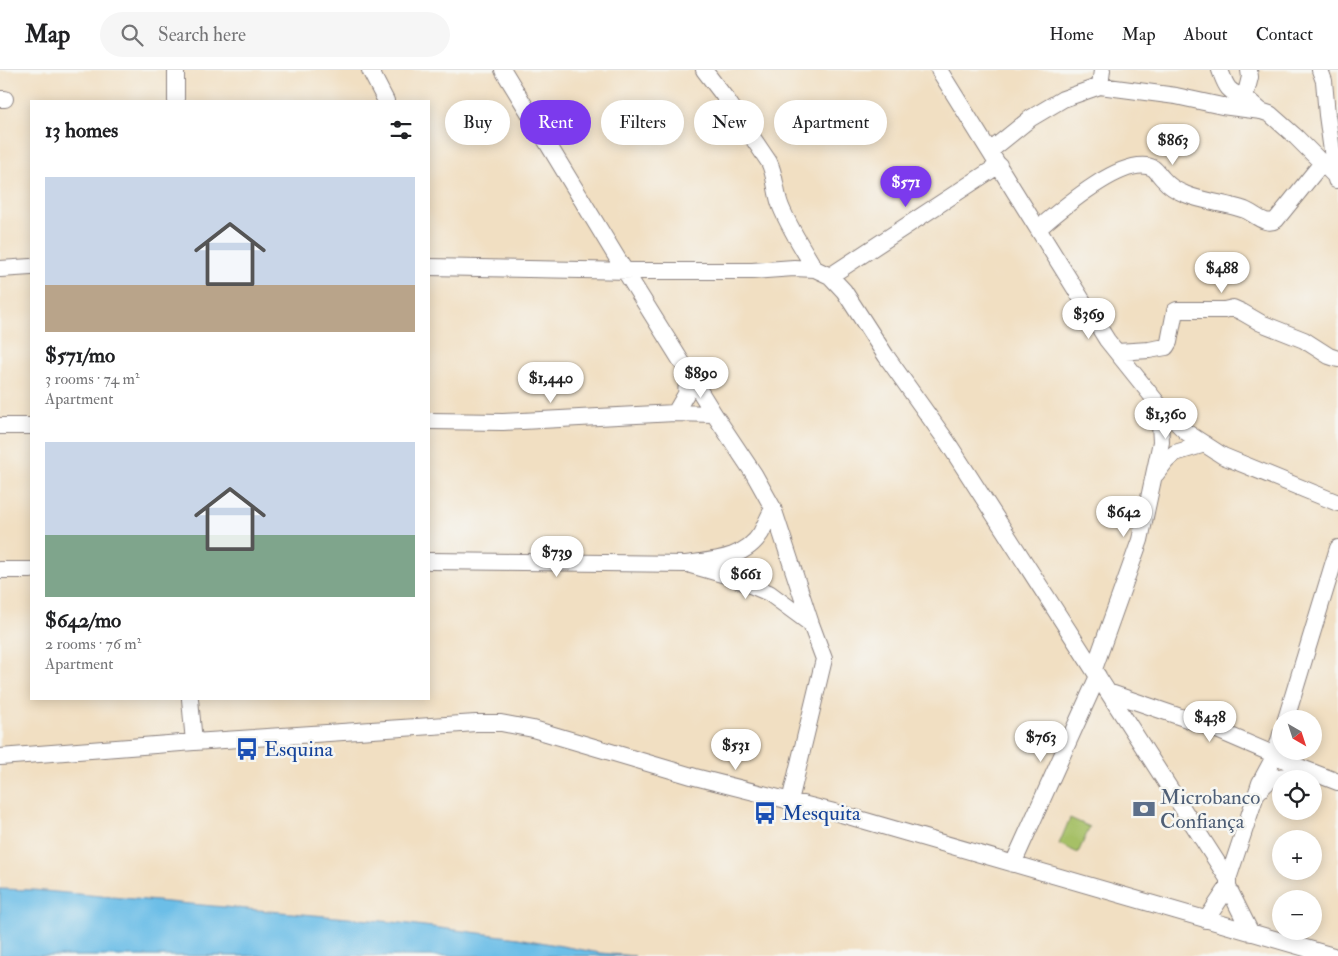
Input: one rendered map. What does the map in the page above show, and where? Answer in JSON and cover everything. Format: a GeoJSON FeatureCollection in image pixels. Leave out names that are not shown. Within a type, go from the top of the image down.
{"type":"FeatureCollection","features":[{"type":"Feature","properties":{"kind":"street"},"geometry":{"type":"LineString","coordinates":[[176,70],[176,100]]}},
{"type":"Feature","properties":{"kind":"street"},"geometry":{"type":"LineString","coordinates":[[370,70],[385,100]]}},
{"type":"Feature","properties":{"kind":"street"},"geometry":{"type":"LineString","coordinates":[[503,70],[625,271],[714,414],[754,474],[772,508],[824,659],[790,801]]}},
{"type":"Feature","properties":{"kind":"street"},"geometry":{"type":"LineString","coordinates":[[704,70],[769,162],[780,206],[815,269]]}},
{"type":"Feature","properties":{"kind":"street"},"geometry":{"type":"LineString","coordinates":[[939,70],[1107,340],[1159,405],[1186,432],[1223,456],[1338,503]]}},
{"type":"Feature","properties":{"kind":"street"},"geometry":{"type":"LineString","coordinates":[[1220,70],[1226,88],[1235,94],[1245,97],[1261,111]]}},
{"type":"Feature","properties":{"kind":"street"},"geometry":{"type":"LineString","coordinates":[[1245,97],[1250,77],[1249,70]]}},
{"type":"Feature","properties":{"kind":"street"},"geometry":{"type":"LineString","coordinates":[[1320,70],[1324,81],[1337,181]]}},
{"type":"Feature","properties":{"kind":"street"},"geometry":{"type":"LineString","coordinates":[[990,151],[1031,118],[1101,78],[1222,106],[1270,114],[1322,163],[1337,181]]}},
{"type":"Feature","properties":{"kind":"street"},"geometry":{"type":"LineString","coordinates":[[1038,229],[1084,192],[1127,168],[1136,166],[1153,168],[1170,186],[1188,195],[1246,210],[1266,222],[1272,222],[1276,220],[1322,163]]}},
{"type":"Feature","properties":{"kind":"street"},"geometry":{"type":"LineString","coordinates":[[830,276],[999,166]]}},
{"type":"Feature","properties":{"kind":"street"},"geometry":{"type":"LineString","coordinates":[[430,267],[625,271],[815,269],[830,276],[844,291],[886,356],[948,443],[1096,672],[1228,883],[1251,933]]}},
{"type":"Feature","properties":{"kind":"street"},"geometry":{"type":"LineString","coordinates":[[0,268],[30,268]]}},
{"type":"Feature","properties":{"kind":"street"},"geometry":{"type":"LineString","coordinates":[[1117,352],[1166,348],[1177,310],[1224,310],[1233,308],[1261,323],[1304,340],[1338,359]]}},
{"type":"Feature","properties":{"kind":"street"},"geometry":{"type":"LineString","coordinates":[[674,413],[686,394],[688,372]]}},
{"type":"Feature","properties":{"kind":"street"},"geometry":{"type":"LineString","coordinates":[[1013,864],[1096,672],[1127,581],[1140,540],[1161,442],[1159,405]]}},
{"type":"Feature","properties":{"kind":"street"},"geometry":{"type":"LineString","coordinates":[[430,421],[503,422],[674,413],[714,414]]}},
{"type":"Feature","properties":{"kind":"street"},"geometry":{"type":"LineString","coordinates":[[0,426],[30,426]]}},
{"type":"Feature","properties":{"kind":"street"},"geometry":{"type":"LineString","coordinates":[[1154,478],[1166,461],[1175,453],[1205,444]]}},
{"type":"Feature","properties":{"kind":"street"},"geometry":{"type":"LineString","coordinates":[[430,561],[686,564],[727,558],[748,548],[760,534],[772,508]]}},
{"type":"Feature","properties":{"kind":"street"},"geometry":{"type":"LineString","coordinates":[[1289,710],[1338,548]]}},
{"type":"Feature","properties":{"kind":"street"},"geometry":{"type":"LineString","coordinates":[[686,564],[729,576],[769,593],[811,624]]}},
{"type":"Feature","properties":{"kind":"street"},"geometry":{"type":"LineString","coordinates":[[0,570],[30,570]]}},
{"type":"Feature","properties":{"kind":"street"},"geometry":{"type":"LineString","coordinates":[[1108,692],[1210,726],[1272,754]]}},
{"type":"Feature","properties":{"kind":"street"},"geometry":{"type":"LineString","coordinates":[[190,700],[194,742]]}},
{"type":"Feature","properties":{"kind":"street"},"geometry":{"type":"LineString","coordinates":[[0,757],[501,722],[533,729],[695,777],[838,813],[1333,956]]}},
{"type":"Feature","properties":{"kind":"street"},"geometry":{"type":"LineString","coordinates":[[1206,920],[1228,883],[1260,783],[1272,760]]}},
{"type":"Feature","properties":{"kind":"street"},"geometry":{"type":"LineString","coordinates":[[1285,760],[1306,770]]}},
{"type":"Feature","properties":{"kind":"street"},"geometry":{"type":"LineString","coordinates":[[1322,776],[1338,782]]}},
{"type":"Feature","properties":{"kind":"street"},"geometry":{"type":"LineString","coordinates":[[1257,793],[1272,780]]}},
{"type":"Feature","properties":{"kind":"green space"},"geometry":{"type":"Polygon","coordinates":[[[1070,818],[1090,827],[1078,853],[1059,844],[1070,818]]]}},
{"type":"Feature","properties":{"kind":"water"},"geometry":{"type":"Polygon","coordinates":[[[0,889],[33,890],[393,922],[518,938],[600,953],[635,956],[0,956],[0,889]]]}},
{"type":"Feature","properties":{"kind":"place","name":"Esquina"},"geometry":{"type":"Point","coordinates":[247,749]}},
{"type":"Feature","properties":{"kind":"place","name":"Microbanco Confiança"},"geometry":{"type":"Point","coordinates":[1144,809]}},
{"type":"Feature","properties":{"kind":"place","name":"Mesquita"},"geometry":{"type":"Point","coordinates":[765,813]}}]}
